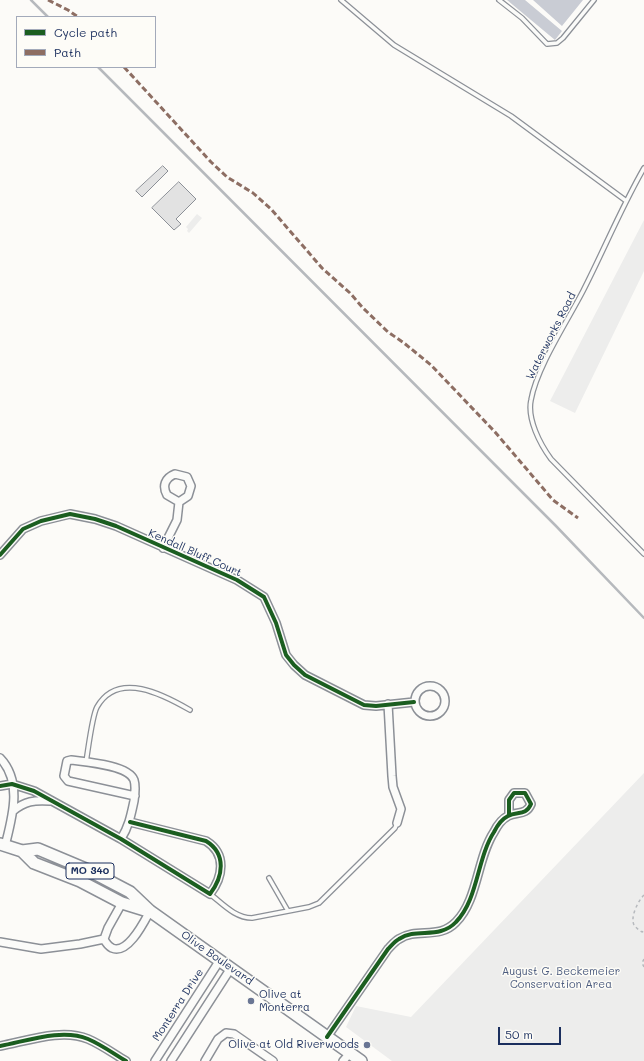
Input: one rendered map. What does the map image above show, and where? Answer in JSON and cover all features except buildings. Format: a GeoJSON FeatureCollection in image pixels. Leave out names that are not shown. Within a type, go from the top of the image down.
{"type":"FeatureCollection","features":[{"type":"Feature","properties":{"kind":"main road","name":"Olive Boulevard"},"geometry":{"type":"LineString","coordinates":[[3,845],[22,851],[38,849],[88,870],[130,892],[150,912],[327,1037],[347,1057],[361,1061]]}},
{"type":"Feature","properties":{"kind":"main road","name":"Olive Boulevard"},"geometry":{"type":"LineString","coordinates":[[22,851],[34,863],[80,881],[122,903],[150,912]]}},
{"type":"Feature","properties":{"kind":"street"},"geometry":{"type":"LineString","coordinates":[[164,548],[177,520],[179,502]]}},
{"type":"Feature","properties":{"kind":"street","name":"Kendall Bluff Court"},"geometry":{"type":"LineString","coordinates":[[0,556],[23,529],[41,521],[70,514],[95,519],[116,526],[237,580],[264,597],[276,623],[286,655],[305,675],[364,705],[376,706],[414,702]]}},
{"type":"Feature","properties":{"kind":"street"},"geometry":{"type":"LineString","coordinates":[[429,686],[442,690],[446,697],[445,708],[435,716],[426,716],[420,713],[414,702],[418,692],[429,686]]}},
{"type":"Feature","properties":{"kind":"street"},"geometry":{"type":"LineString","coordinates":[[388,704],[393,787],[401,809],[397,823]]}},
{"type":"Feature","properties":{"kind":"street"},"geometry":{"type":"LineString","coordinates":[[0,758],[7,769],[15,798],[13,811],[3,845]]}},
{"type":"Feature","properties":{"kind":"street"},"geometry":{"type":"LineString","coordinates":[[121,839],[130,822],[135,796],[134,779],[129,773],[120,768],[71,760],[67,761],[64,776],[68,781],[135,796]]}},
{"type":"Feature","properties":{"kind":"street"},"geometry":{"type":"LineString","coordinates":[[0,786],[12,784],[34,791],[121,839],[210,894],[218,882],[222,862],[220,855],[212,844],[206,840],[130,822]]}},
{"type":"Feature","properties":{"kind":"street"},"geometry":{"type":"LineString","coordinates":[[13,811],[22,804],[31,800],[52,801]]}},
{"type":"Feature","properties":{"kind":"street"},"geometry":{"type":"LineString","coordinates":[[327,1037],[388,949],[400,938],[417,934],[436,934],[456,922],[467,906],[493,832],[509,816]]}},
{"type":"Feature","properties":{"kind":"street"},"geometry":{"type":"LineString","coordinates":[[104,939],[108,928],[122,903]]}},
{"type":"Feature","properties":{"kind":"street"},"geometry":{"type":"LineString","coordinates":[[104,939],[111,947],[115,949],[124,948],[129,944],[150,912]]}},
{"type":"Feature","properties":{"kind":"street"},"geometry":{"type":"LineString","coordinates":[[0,942],[41,949],[104,939]]}},
{"type":"Feature","properties":{"kind":"street","name":"Monterra Drive"},"geometry":{"type":"LineString","coordinates":[[155,1061],[220,960]]}},
{"type":"Feature","properties":{"kind":"street"},"geometry":{"type":"LineString","coordinates":[[171,1061],[231,968]]}},
{"type":"Feature","properties":{"kind":"street"},"geometry":{"type":"LineString","coordinates":[[205,1061],[218,1039],[226,1033],[234,1034],[273,1061]]}},
{"type":"Feature","properties":{"kind":"street"},"geometry":{"type":"LineString","coordinates":[[0,1046],[56,1035],[72,1035],[87,1039],[126,1061]]}},
{"type":"Feature","properties":{"kind":"lane"},"geometry":{"type":"LineString","coordinates":[[341,0],[394,45],[510,116],[625,200]]}},
{"type":"Feature","properties":{"kind":"lane"},"geometry":{"type":"LineString","coordinates":[[499,0],[522,18],[547,44],[557,43],[563,38],[594,0]]}},
{"type":"Feature","properties":{"kind":"lane","name":"Waterworks Road"},"geometry":{"type":"LineString","coordinates":[[644,168],[625,200],[584,289],[539,375],[531,401],[533,422],[540,445],[551,459],[644,554]]}},
{"type":"Feature","properties":{"kind":"lane"},"geometry":{"type":"LineString","coordinates":[[86,762],[96,708],[108,694],[125,689],[143,688],[165,696],[190,710]]}},
{"type":"Feature","properties":{"kind":"lane"},"geometry":{"type":"LineString","coordinates":[[210,894],[232,912],[245,918],[309,907],[319,902],[395,828],[397,823]]}},
{"type":"Feature","properties":{"kind":"lane"},"geometry":{"type":"LineString","coordinates":[[269,878],[288,911]]}},
{"type":"Feature","properties":{"kind":"path"},"geometry":{"type":"LineString","coordinates":[[644,895],[638,901],[632,919],[635,926],[642,932],[644,931]]}},
{"type":"Feature","properties":{"kind":"path"},"geometry":{"type":"LineString","coordinates":[[644,959],[642,963],[644,967]]}},
{"type":"Feature","properties":{"kind":"green space"},"geometry":{"type":"Polygon","coordinates":[[[197,214],[202,218],[189,233],[186,227],[197,214]]]}},
{"type":"Feature","properties":{"kind":"green space"},"geometry":{"type":"Polygon","coordinates":[[[644,220],[644,271],[575,413],[550,401],[644,220]]]}},
{"type":"Feature","properties":{"kind":"green space","name":"August G. Beckemeier Conservation Area"},"geometry":{"type":"Polygon","coordinates":[[[644,773],[644,1061],[392,1061],[346,1027],[356,1006],[411,1017],[644,773]]]}},
{"type":"Feature","properties":{"kind":"shaded area"},"geometry":{"type":"Polygon","coordinates":[[[507,0],[525,0],[562,31],[555,40],[507,0]]]}},
{"type":"Feature","properties":{"kind":"shaded area"},"geometry":{"type":"Polygon","coordinates":[[[533,0],[583,0],[562,26],[533,0]]]}},
{"type":"Feature","properties":{"kind":"railway"},"geometry":{"type":"LineString","coordinates":[[31,0],[47,16]]}},
{"type":"Feature","properties":{"kind":"railway"},"geometry":{"type":"LineString","coordinates":[[99,68],[556,526],[644,618]]}},
{"type":"Feature","properties":{"kind":"marked path"},"geometry":{"type":"LineString","coordinates":[[48,0],[77,16]]}},
{"type":"Feature","properties":{"kind":"marked path"},"geometry":{"type":"LineString","coordinates":[[125,68],[211,162],[227,177],[253,193],[271,209],[322,268],[350,293],[388,332],[431,365],[495,432],[553,500],[578,518]]}},
{"type":"Feature","properties":{"kind":"cycle path"},"geometry":{"type":"LineString","coordinates":[[0,555],[23,529],[41,521],[70,514],[95,519],[116,526],[237,580],[264,597],[276,623],[286,655],[305,675],[364,705],[376,706],[414,702]]}},
{"type":"Feature","properties":{"kind":"cycle path"},"geometry":{"type":"LineString","coordinates":[[0,786],[12,784],[34,791],[121,839],[210,894],[218,880],[221,866],[220,859],[213,846],[206,841],[130,822]]}},
{"type":"Feature","properties":{"kind":"cycle path"},"geometry":{"type":"LineString","coordinates":[[327,1037],[388,949],[395,942],[413,934],[442,931],[456,922],[469,902],[488,842],[497,827],[506,817],[524,812],[529,808],[531,804],[525,793],[514,793],[509,800],[509,815]]}},
{"type":"Feature","properties":{"kind":"cycle path"},"geometry":{"type":"LineString","coordinates":[[0,1046],[44,1036],[78,1036],[93,1041],[126,1061]]}},
{"type":"Feature","properties":{"kind":"place","name":"Olive at Monterra"},"geometry":{"type":"Point","coordinates":[251,1001]}},
{"type":"Feature","properties":{"kind":"place","name":"Olive at Old Riverwoods"},"geometry":{"type":"Point","coordinates":[367,1045]}}]}
